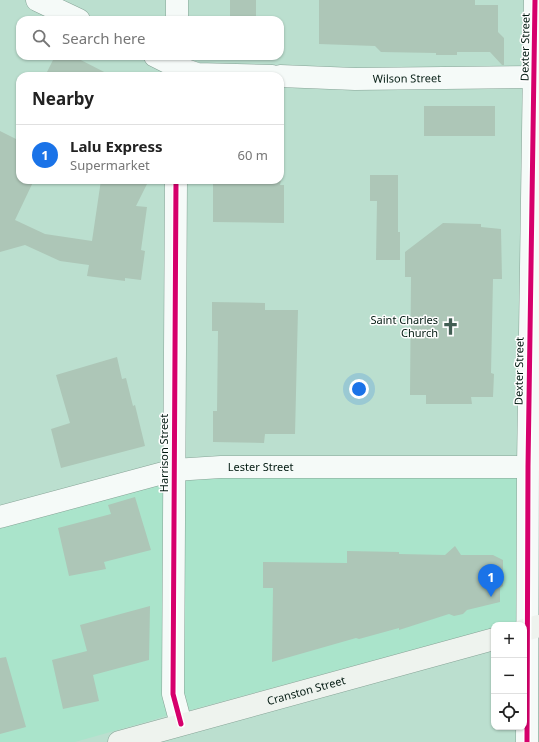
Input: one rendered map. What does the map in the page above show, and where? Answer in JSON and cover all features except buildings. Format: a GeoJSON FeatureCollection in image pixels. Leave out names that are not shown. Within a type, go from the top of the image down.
{"type":"FeatureCollection","features":[{"type":"Feature","properties":{"kind":"main road","name":"Cranston Street"},"geometry":{"type":"LineString","coordinates":[[119,742],[491,640]]}},
{"type":"Feature","properties":{"kind":"street"},"geometry":{"type":"LineString","coordinates":[[37,0],[71,16]]}},
{"type":"Feature","properties":{"kind":"street"},"geometry":{"type":"LineString","coordinates":[[177,0],[177,16]]}},
{"type":"Feature","properties":{"kind":"street","name":"Dexter Street"},"geometry":{"type":"LineString","coordinates":[[527,742],[530,629],[528,467],[536,0]]}},
{"type":"Feature","properties":{"kind":"street"},"geometry":{"type":"LineString","coordinates":[[164,60],[192,72]]}},
{"type":"Feature","properties":{"kind":"street","name":"Wilson Street"},"geometry":{"type":"LineString","coordinates":[[284,76],[355,79],[534,77]]}},
{"type":"Feature","properties":{"kind":"street","name":"Harrison Street"},"geometry":{"type":"LineString","coordinates":[[176,184],[173,694],[181,724]]}},
{"type":"Feature","properties":{"kind":"street","name":"Lester Street"},"geometry":{"type":"LineString","coordinates":[[0,517],[174,470],[221,467],[528,467]]}},
{"type":"Feature","properties":{"kind":"shaded area"},"geometry":{"type":"Polygon","coordinates":[[[539,179],[539,615],[525,622],[491,622],[491,629],[171,714],[75,742],[0,742],[0,511],[170,463],[521,457],[539,179]]]}},
{"type":"Feature","properties":{"kind":"cycle path"},"geometry":{"type":"LineString","coordinates":[[527,742],[528,467],[535,0]]}},
{"type":"Feature","properties":{"kind":"cycle path"},"geometry":{"type":"LineString","coordinates":[[176,184],[173,694],[181,724]]}},
{"type":"Feature","properties":{"kind":"place","name":"Saint Charles Church"},"geometry":{"type":"Point","coordinates":[451,326]}},
{"type":"Feature","properties":{"kind":"place","name":"Lalu Express"},"geometry":{"type":"Point","coordinates":[491,597]}}]}
